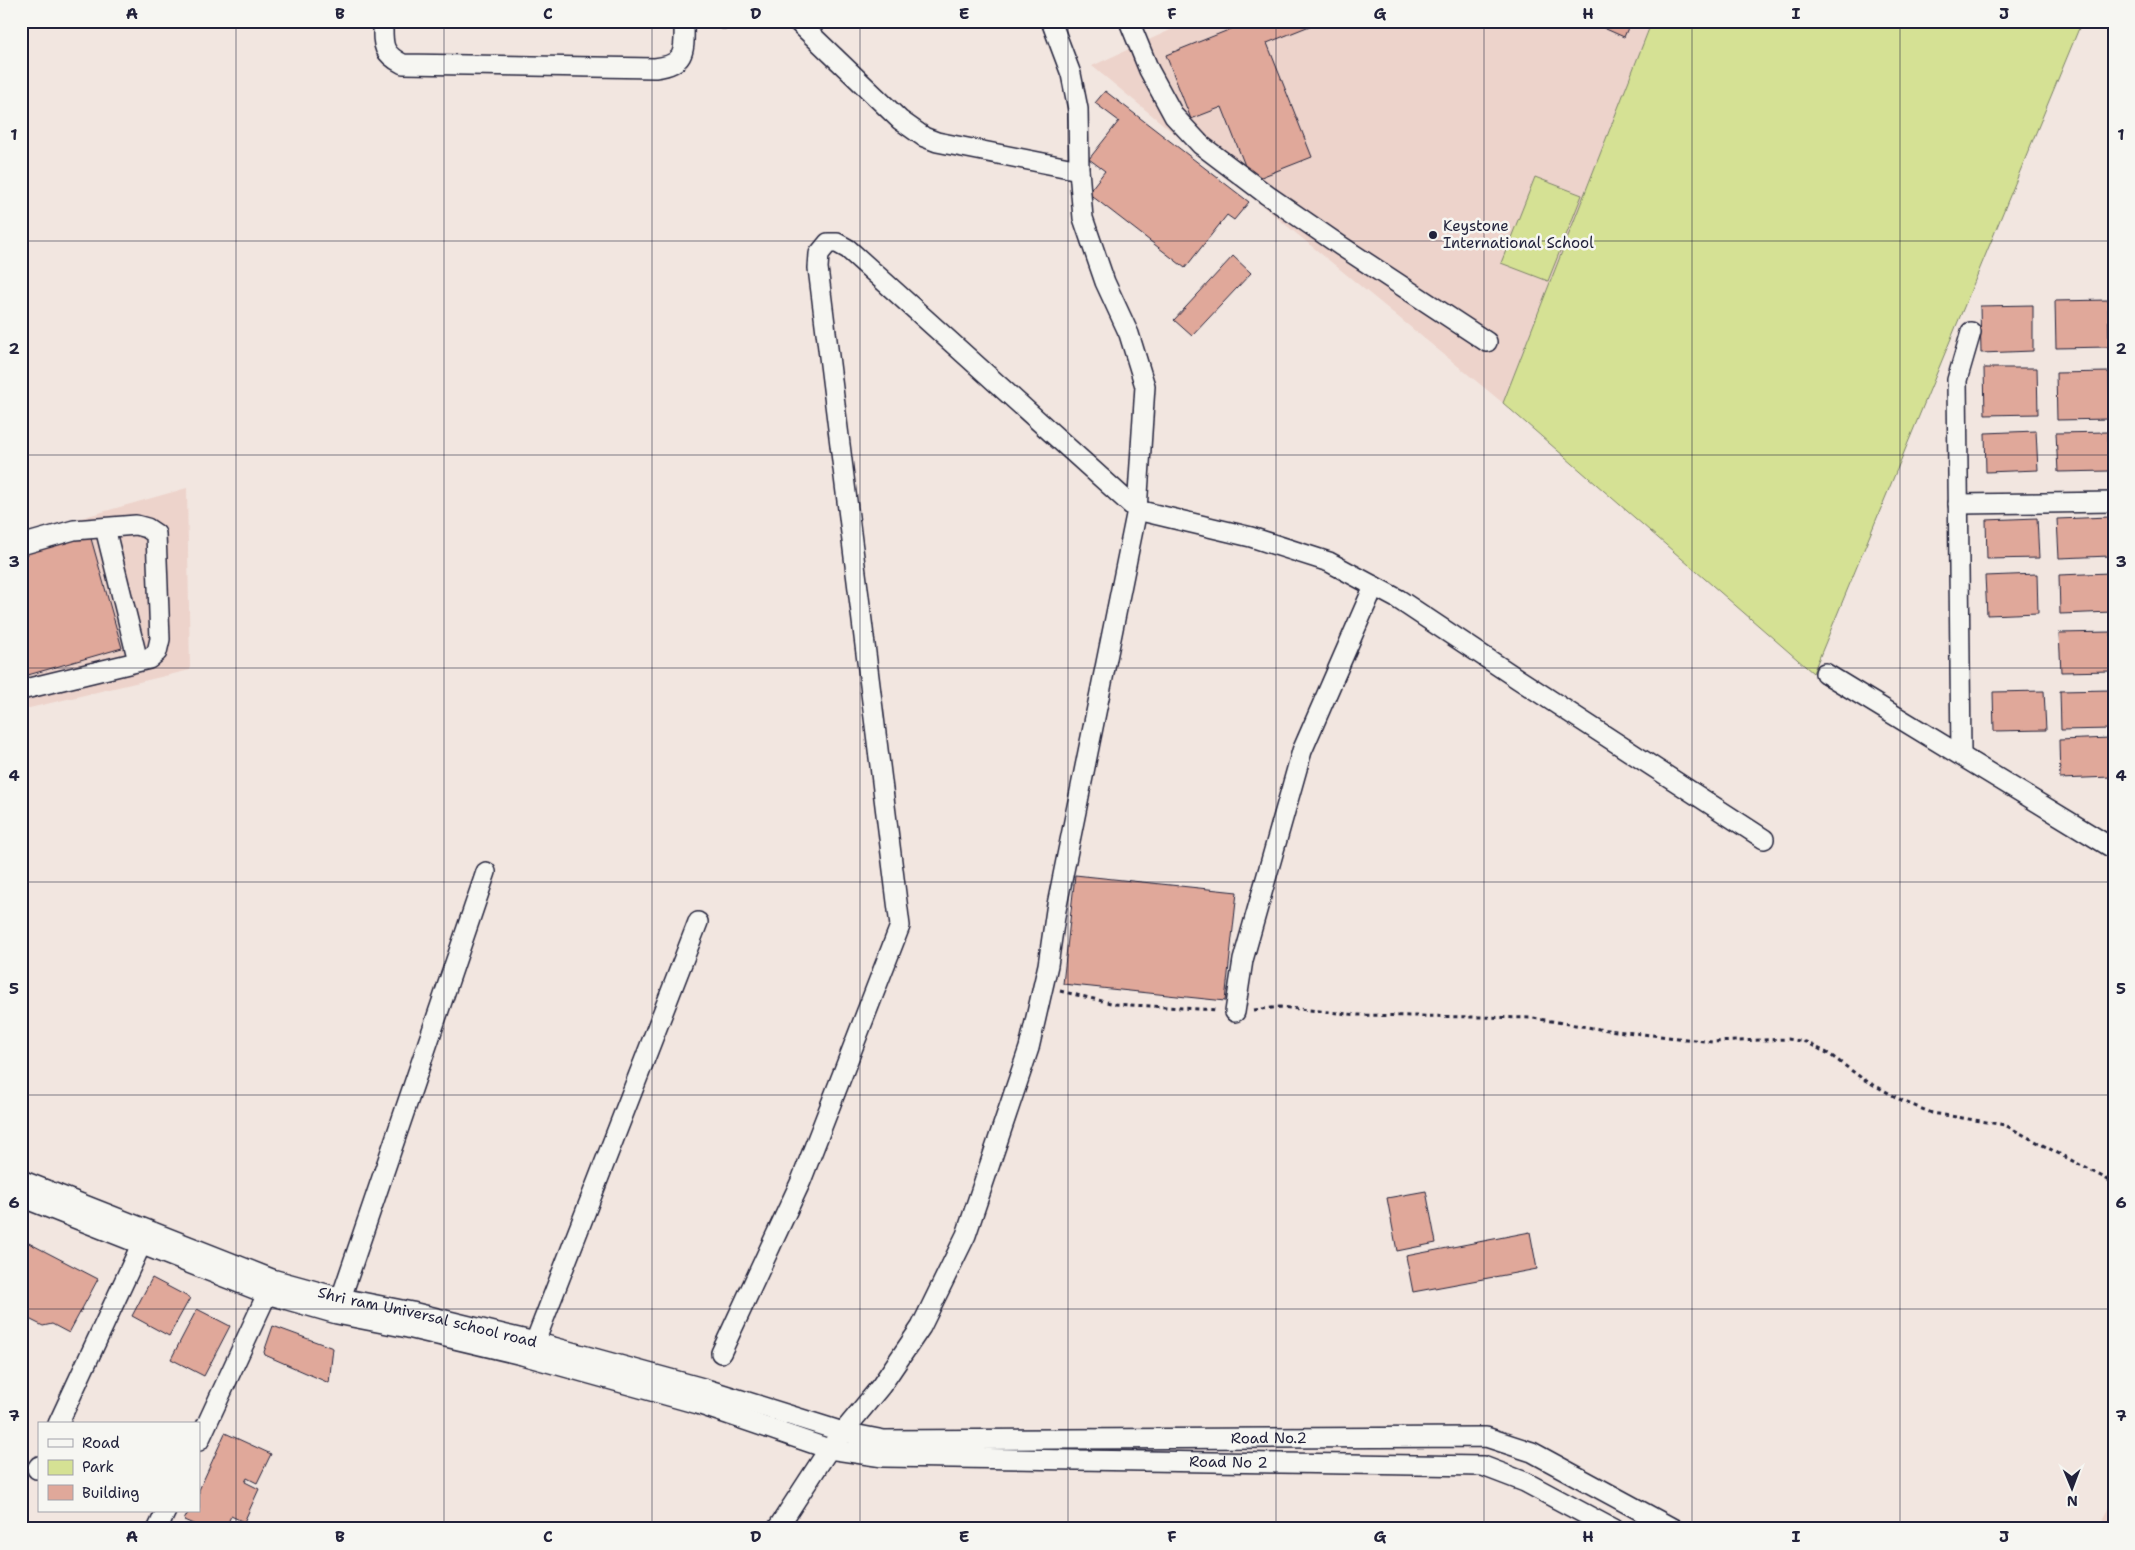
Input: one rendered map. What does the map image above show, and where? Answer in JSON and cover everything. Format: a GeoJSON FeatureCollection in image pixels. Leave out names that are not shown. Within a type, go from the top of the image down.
{"type":"FeatureCollection","features":[{"type":"Feature","properties":{"kind":"street"},"geometry":{"type":"LineString","coordinates":[[383,21],[383,44],[387,53],[392,59],[403,64],[655,68],[675,63],[681,58],[684,48],[684,21]]}},
{"type":"Feature","properties":{"kind":"street"},"geometry":{"type":"LineString","coordinates":[[797,21],[900,120],[924,137],[955,146],[1079,170]]}},
{"type":"Feature","properties":{"kind":"street"},"geometry":{"type":"LineString","coordinates":[[776,1529],[829,1448],[881,1386],[921,1327],[966,1235],[1029,1048],[1043,987],[1081,783],[1137,510],[1145,386],[1129,334],[1105,282],[1083,218],[1079,170],[1078,109],[1071,74],[1051,21]]}},
{"type":"Feature","properties":{"kind":"street"},"geometry":{"type":"LineString","coordinates":[[1129,21],[1150,70],[1174,116],[1201,145],[1266,195],[1487,342]]}},
{"type":"Feature","properties":{"kind":"street"},"geometry":{"type":"LineString","coordinates":[[721,1353],[801,1181],[900,926],[818,268],[819,254],[828,243],[837,243],[848,249],[1137,510],[1251,538],[1329,562],[1398,598],[1518,680],[1764,839]]}},
{"type":"Feature","properties":{"kind":"street"},"geometry":{"type":"LineString","coordinates":[[1961,754],[1957,380],[1971,332]]}},
{"type":"Feature","properties":{"kind":"street"},"geometry":{"type":"LineString","coordinates":[[1958,504],[2114,502]]}},
{"type":"Feature","properties":{"kind":"street"},"geometry":{"type":"LineString","coordinates":[[21,545],[74,530],[136,525],[147,528],[156,534],[160,639],[157,652],[149,659],[21,690]]}},
{"type":"Feature","properties":{"kind":"street"},"geometry":{"type":"LineString","coordinates":[[105,528],[138,661]]}},
{"type":"Feature","properties":{"kind":"street"},"geometry":{"type":"LineString","coordinates":[[1235,1012],[1243,960],[1302,751],[1374,586]]}},
{"type":"Feature","properties":{"kind":"street"},"geometry":{"type":"LineString","coordinates":[[1825,673],[1961,754],[2114,849]]}},
{"type":"Feature","properties":{"kind":"street"},"geometry":{"type":"LineString","coordinates":[[341,1298],[486,872]]}},
{"type":"Feature","properties":{"kind":"street"},"geometry":{"type":"LineString","coordinates":[[535,1342],[698,922]]}},
{"type":"Feature","properties":{"kind":"street","name":"Shri ram Universal school road"},"geometry":{"type":"LineString","coordinates":[[22,1187],[272,1279],[341,1298],[412,1312],[535,1342],[702,1388],[843,1432]]}},
{"type":"Feature","properties":{"kind":"street","name":"Shri ram Universal school road"},"geometry":{"type":"LineString","coordinates":[[22,1187],[141,1245],[267,1294],[337,1314],[408,1328],[531,1358],[698,1404],[829,1448]]}},
{"type":"Feature","properties":{"kind":"street"},"geometry":{"type":"LineString","coordinates":[[59,1422],[141,1245]]}},
{"type":"Feature","properties":{"kind":"street"},"geometry":{"type":"LineString","coordinates":[[200,1439],[267,1294]]}},
{"type":"Feature","properties":{"kind":"street","name":"Road No.2"},"geometry":{"type":"LineString","coordinates":[[843,1432],[884,1440],[1486,1437],[1532,1452],[1674,1529]]}},
{"type":"Feature","properties":{"kind":"street","name":"Road No 2"},"geometry":{"type":"LineString","coordinates":[[829,1448],[883,1456],[1483,1466],[1525,1482],[1613,1529]]}},
{"type":"Feature","properties":{"kind":"street"},"geometry":{"type":"LineString","coordinates":[[158,1528],[166,1512]]}},
{"type":"Feature","properties":{"kind":"path"},"geometry":{"type":"LineString","coordinates":[[1043,987],[1115,1004],[1235,1012],[1280,1007],[1358,1015],[1533,1018],[1599,1029],[1712,1042],[1788,1040],[1806,1042],[1829,1054],[1863,1079],[1905,1102],[1932,1113],[2005,1125],[2114,1183]]}},
{"type":"Feature","properties":{"kind":"shaded area","name":"Keystone International School"},"geometry":{"type":"Polygon","coordinates":[[[1190,21],[1652,21],[1503,403],[1092,66],[1190,21]]]}},
{"type":"Feature","properties":{"kind":"shaded area"},"geometry":{"type":"Polygon","coordinates":[[[187,488],[190,670],[21,710],[21,535],[187,488]]]}},
{"type":"Feature","properties":{"kind":"shaded area"},"geometry":{"type":"Polygon","coordinates":[[[2114,1500],[2114,1529],[2098,1529],[2114,1500]]]}},
{"type":"Feature","properties":{"kind":"green space"},"geometry":{"type":"Polygon","coordinates":[[[1652,21],[2082,21],[1813,673],[1503,403],[1652,21]]]}},
{"type":"Feature","properties":{"kind":"green space"},"geometry":{"type":"Polygon","coordinates":[[[1535,177],[1582,195],[1548,281],[1501,263],[1535,177]]]}},
{"type":"Feature","properties":{"kind":"building"},"geometry":{"type":"Polygon","coordinates":[[[721,21],[734,21],[735,29],[721,29],[721,21]]]}},
{"type":"Feature","properties":{"kind":"building"},"geometry":{"type":"Polygon","coordinates":[[[1251,21],[1322,21],[1267,43],[1312,157],[1251,181],[1222,107],[1191,119],[1166,55],[1251,21]]]}},
{"type":"Feature","properties":{"kind":"building"},"geometry":{"type":"Polygon","coordinates":[[[1588,21],[1631,21],[1624,37],[1588,21]]]}},
{"type":"Feature","properties":{"kind":"building"},"geometry":{"type":"Polygon","coordinates":[[[1105,91],[1249,202],[1234,220],[1227,215],[1185,268],[1088,193],[1105,171],[1089,159],[1119,121],[1095,103],[1105,91]]]}},
{"type":"Feature","properties":{"kind":"building"},"geometry":{"type":"Polygon","coordinates":[[[1233,256],[1251,273],[1192,336],[1174,320],[1233,256]]]}},
{"type":"Feature","properties":{"kind":"building"},"geometry":{"type":"Polygon","coordinates":[[[2108,300],[2109,347],[2056,348],[2055,301],[2108,300]]]}},
{"type":"Feature","properties":{"kind":"building"},"geometry":{"type":"Polygon","coordinates":[[[2033,305],[2033,351],[1981,353],[1980,306],[2033,305]]]}},
{"type":"Feature","properties":{"kind":"building"},"geometry":{"type":"Polygon","coordinates":[[[1984,368],[2037,368],[2038,414],[1985,415],[1984,368]]]}},
{"type":"Feature","properties":{"kind":"building"},"geometry":{"type":"Polygon","coordinates":[[[2109,372],[2110,419],[2057,420],[2056,373],[2109,372]]]}},
{"type":"Feature","properties":{"kind":"building"},"geometry":{"type":"Polygon","coordinates":[[[2036,431],[2038,470],[1986,472],[1985,433],[2036,431]]]}},
{"type":"Feature","properties":{"kind":"building"},"geometry":{"type":"Polygon","coordinates":[[[2108,432],[2109,471],[2058,472],[2056,433],[2108,432]]]}},
{"type":"Feature","properties":{"kind":"building"},"geometry":{"type":"Polygon","coordinates":[[[2109,517],[2110,556],[2059,558],[2057,519],[2109,517]]]}},
{"type":"Feature","properties":{"kind":"building"},"geometry":{"type":"Polygon","coordinates":[[[2037,518],[2039,558],[1987,559],[1986,520],[2037,518]]]}},
{"type":"Feature","properties":{"kind":"building"},"geometry":{"type":"Polygon","coordinates":[[[90,535],[122,648],[21,677],[21,554],[90,535]]]}},
{"type":"Feature","properties":{"kind":"building"},"geometry":{"type":"Polygon","coordinates":[[[2110,573],[2112,612],[2060,614],[2059,575],[2110,573]]]}},
{"type":"Feature","properties":{"kind":"building"},"geometry":{"type":"Polygon","coordinates":[[[2037,574],[2038,613],[1987,615],[1985,576],[2037,574]]]}},
{"type":"Feature","properties":{"kind":"building"},"geometry":{"type":"Polygon","coordinates":[[[2111,632],[2112,671],[2061,672],[2059,633],[2111,632]]]}},
{"type":"Feature","properties":{"kind":"building"},"geometry":{"type":"Polygon","coordinates":[[[2111,690],[2112,729],[2061,730],[2060,691],[2111,690]]]}},
{"type":"Feature","properties":{"kind":"building"},"geometry":{"type":"Polygon","coordinates":[[[2044,691],[2046,730],[1994,731],[1993,692],[2044,691]]]}},
{"type":"Feature","properties":{"kind":"building"},"geometry":{"type":"Polygon","coordinates":[[[2110,738],[2111,777],[2060,779],[2059,740],[2110,738]]]}},
{"type":"Feature","properties":{"kind":"building"},"geometry":{"type":"Polygon","coordinates":[[[1075,875],[1237,892],[1225,1001],[1063,984],[1075,875]]]}},
{"type":"Feature","properties":{"kind":"building"},"geometry":{"type":"Polygon","coordinates":[[[1426,1191],[1436,1243],[1397,1251],[1387,1198],[1426,1191]]]}},
{"type":"Feature","properties":{"kind":"building"},"geometry":{"type":"Polygon","coordinates":[[[1530,1232],[1537,1269],[1413,1292],[1406,1256],[1530,1232]]]}},
{"type":"Feature","properties":{"kind":"building"},"geometry":{"type":"Polygon","coordinates":[[[21,1239],[98,1279],[69,1333],[52,1324],[43,1326],[21,1315],[21,1239]]]}},
{"type":"Feature","properties":{"kind":"building"},"geometry":{"type":"Polygon","coordinates":[[[152,1278],[190,1298],[169,1336],[132,1316],[152,1278]]]}},
{"type":"Feature","properties":{"kind":"building"},"geometry":{"type":"Polygon","coordinates":[[[197,1309],[230,1326],[204,1376],[171,1359],[197,1309]]]}},
{"type":"Feature","properties":{"kind":"building"},"geometry":{"type":"Polygon","coordinates":[[[273,1326],[333,1348],[329,1383],[265,1355],[264,1352],[273,1326]]]}},
{"type":"Feature","properties":{"kind":"building"},"geometry":{"type":"Polygon","coordinates":[[[225,1433],[271,1454],[257,1483],[247,1478],[245,1482],[259,1489],[244,1522],[231,1516],[225,1529],[199,1529],[200,1527],[184,1520],[188,1512],[200,1512],[200,1488],[225,1433]]]}},
{"type":"Feature","properties":{"kind":"place","name":"Keystone International School"},"geometry":{"type":"Point","coordinates":[1433,235]}}]}
